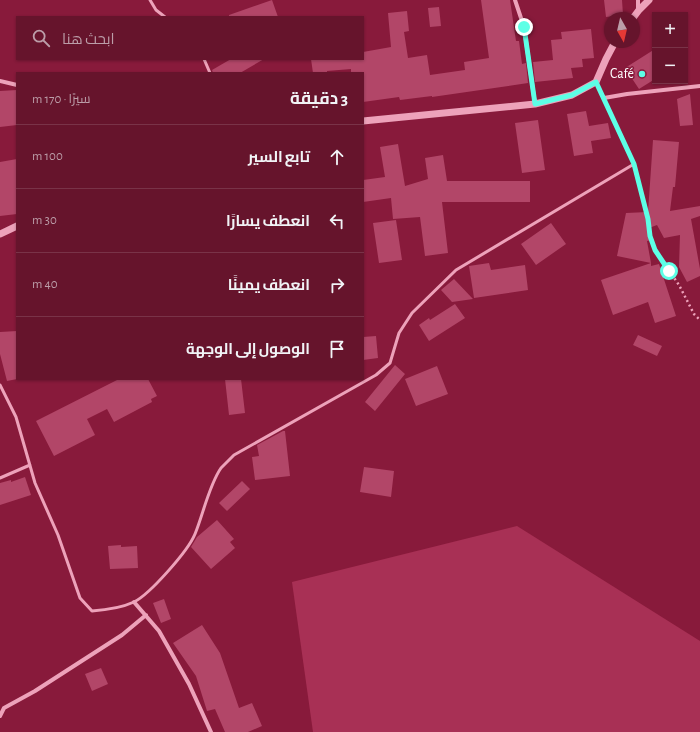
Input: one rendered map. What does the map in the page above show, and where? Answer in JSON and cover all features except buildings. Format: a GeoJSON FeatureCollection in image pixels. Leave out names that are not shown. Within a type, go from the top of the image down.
{"type":"FeatureCollection","features":[{"type":"Feature","properties":{"kind":"street"},"geometry":{"type":"LineString","coordinates":[[515,0],[524,27],[535,104]]}},
{"type":"Feature","properties":{"kind":"street"},"geometry":{"type":"LineString","coordinates":[[638,0],[638,10]]}},
{"type":"Feature","properties":{"kind":"street"},"geometry":{"type":"LineString","coordinates":[[638,10],[650,0]]}},
{"type":"Feature","properties":{"kind":"street"},"geometry":{"type":"LineString","coordinates":[[364,121],[535,104],[572,95],[596,82],[612,48]]}},
{"type":"Feature","properties":{"kind":"street"},"geometry":{"type":"LineString","coordinates":[[0,81],[16,84]]}},
{"type":"Feature","properties":{"kind":"street"},"geometry":{"type":"LineString","coordinates":[[604,98],[700,86]]}},
{"type":"Feature","properties":{"kind":"street"},"geometry":{"type":"LineString","coordinates":[[0,234],[16,226]]}},
{"type":"Feature","properties":{"kind":"street"},"geometry":{"type":"LineString","coordinates":[[134,602],[159,631],[186,677],[211,732]]}},
{"type":"Feature","properties":{"kind":"street"},"geometry":{"type":"LineString","coordinates":[[0,716],[4,708],[34,691],[122,635],[146,615]]}},
{"type":"Feature","properties":{"kind":"lane"},"geometry":{"type":"LineString","coordinates":[[150,0],[156,10],[164,16]]}},
{"type":"Feature","properties":{"kind":"lane"},"geometry":{"type":"LineString","coordinates":[[204,60],[210,72]]}},
{"type":"Feature","properties":{"kind":"lane"},"geometry":{"type":"LineString","coordinates":[[0,385],[16,417],[35,483],[58,536],[80,598],[92,611],[112,609],[134,602],[148,591],[172,567],[194,536],[209,494],[221,469],[234,455],[376,375],[390,363],[399,333],[412,313],[456,270],[634,164],[596,82]]}},
{"type":"Feature","properties":{"kind":"lane"},"geometry":{"type":"LineString","coordinates":[[0,478],[30,465]]}},
{"type":"Feature","properties":{"kind":"path"},"geometry":{"type":"LineString","coordinates":[[634,164],[648,219],[650,236],[655,250],[679,285],[694,314],[700,320]]}},
{"type":"Feature","properties":{"kind":"shaded area"},"geometry":{"type":"Polygon","coordinates":[[[517,526],[700,641],[700,732],[313,732],[292,582],[517,526]]]}},
{"type":"Feature","properties":{"kind":"place","name":"Café"},"geometry":{"type":"Point","coordinates":[642,74]}},
{"type":"Feature","properties":{"kind":"route"},"geometry":{"type":"LineString","coordinates":[[524,27],[535,104],[572,95],[596,82],[634,164],[648,219],[650,236],[655,250],[669,271]]}}]}
